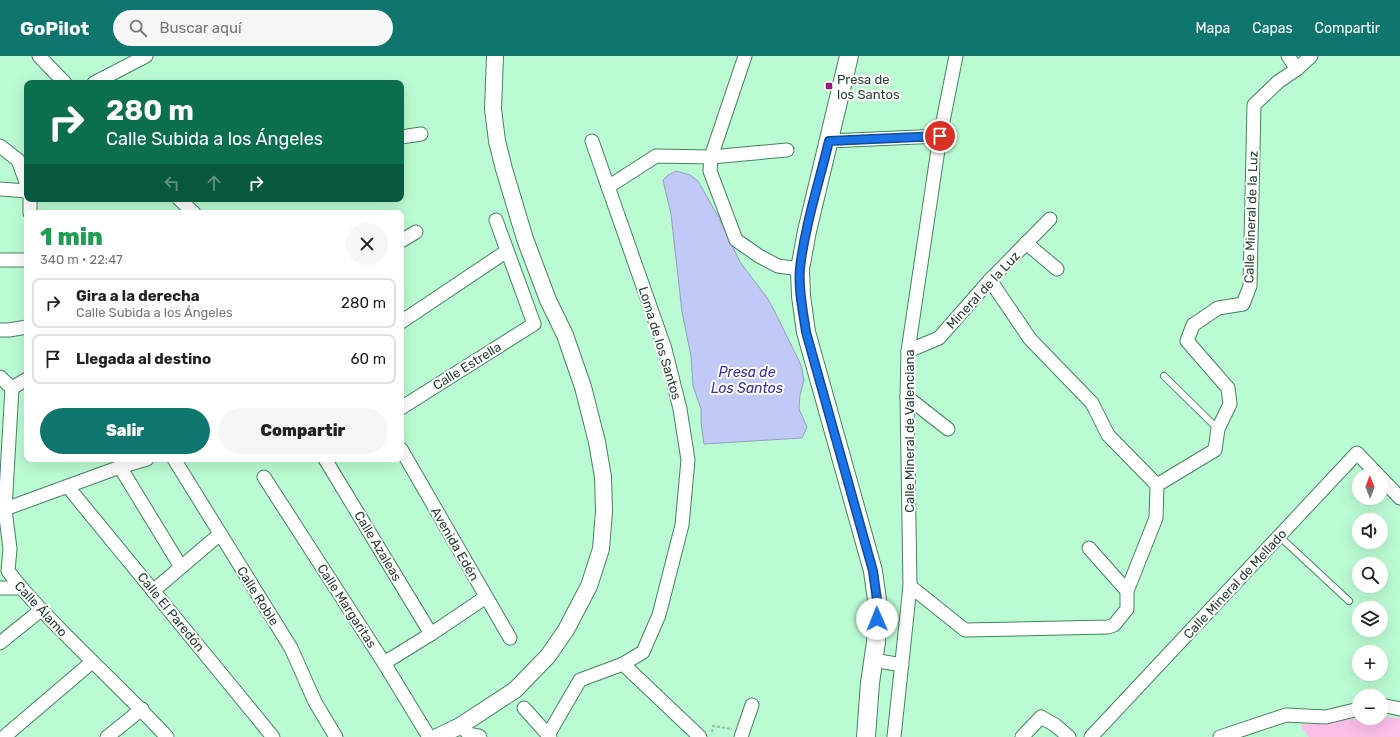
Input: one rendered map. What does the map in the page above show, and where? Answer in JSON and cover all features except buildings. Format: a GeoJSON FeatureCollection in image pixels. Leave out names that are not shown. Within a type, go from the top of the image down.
{"type":"FeatureCollection","features":[{"type":"Feature","properties":{"kind":"main road"},"geometry":{"type":"LineString","coordinates":[[849,56],[807,231],[800,269],[801,296],[806,332],[873,571],[878,607],[866,737]]}},
{"type":"Feature","properties":{"kind":"street"},"geometry":{"type":"LineString","coordinates":[[39,56],[62,80]]}},
{"type":"Feature","properties":{"kind":"street"},"geometry":{"type":"LineString","coordinates":[[100,80],[146,56]]}},
{"type":"Feature","properties":{"kind":"street"},"geometry":{"type":"LineString","coordinates":[[437,737],[460,726],[515,690],[548,656],[566,630],[589,586],[601,549],[604,511],[603,477],[600,456],[583,387],[565,335],[548,300],[525,239],[504,169],[497,141],[493,109],[495,56]]}},
{"type":"Feature","properties":{"kind":"street"},"geometry":{"type":"LineString","coordinates":[[745,56],[711,157],[710,171],[736,240],[759,256],[778,266],[800,269]]}},
{"type":"Feature","properties":{"kind":"street","name":"Calle Mineral de Valenciana"},"geometry":{"type":"LineString","coordinates":[[896,736],[910,586],[907,396],[908,351],[940,136],[956,56]]}},
{"type":"Feature","properties":{"kind":"street"},"geometry":{"type":"LineString","coordinates":[[1288,56],[1297,69]]}},
{"type":"Feature","properties":{"kind":"street","name":"Calle Mineral de la Luz"},"geometry":{"type":"LineString","coordinates":[[1157,485],[1214,450],[1218,429],[1230,404],[1228,388],[1187,341],[1193,325],[1218,308],[1243,304],[1250,286],[1254,105],[1278,82],[1297,69],[1311,56]]}},
{"type":"Feature","properties":{"kind":"street"},"geometry":{"type":"LineString","coordinates":[[404,137],[421,134]]}},
{"type":"Feature","properties":{"kind":"street"},"geometry":{"type":"LineString","coordinates":[[829,141],[940,136]]}},
{"type":"Feature","properties":{"kind":"street","name":"Loma de los Santos"},"geometry":{"type":"LineString","coordinates":[[549,736],[580,680],[623,664],[644,652],[659,615],[682,525],[688,460],[680,409],[665,349],[592,141]]}},
{"type":"Feature","properties":{"kind":"street"},"geometry":{"type":"LineString","coordinates":[[0,146],[18,160],[24,177]]}},
{"type":"Feature","properties":{"kind":"street"},"geometry":{"type":"LineString","coordinates":[[608,187],[656,156],[711,157],[787,150]]}},
{"type":"Feature","properties":{"kind":"street"},"geometry":{"type":"LineString","coordinates":[[0,189],[24,191]]}},
{"type":"Feature","properties":{"kind":"street"},"geometry":{"type":"LineString","coordinates":[[182,202],[191,210]]}},
{"type":"Feature","properties":{"kind":"street","name":"Mineral de la Luz"},"geometry":{"type":"LineString","coordinates":[[908,351],[939,338],[990,280],[1050,219]]}},
{"type":"Feature","properties":{"kind":"street"},"geometry":{"type":"LineString","coordinates":[[404,320],[507,251],[496,220]]}},
{"type":"Feature","properties":{"kind":"street"},"geometry":{"type":"LineString","coordinates":[[404,239],[416,232]]}},
{"type":"Feature","properties":{"kind":"street"},"geometry":{"type":"LineString","coordinates":[[1026,243],[1058,269]]}},
{"type":"Feature","properties":{"kind":"street","name":"Calle Estrella"},"geometry":{"type":"LineString","coordinates":[[404,406],[534,324],[507,251]]}},
{"type":"Feature","properties":{"kind":"street"},"geometry":{"type":"LineString","coordinates":[[0,260],[24,260]]}},
{"type":"Feature","properties":{"kind":"street"},"geometry":{"type":"LineString","coordinates":[[910,586],[965,630],[1108,627],[1114,625],[1127,609],[1127,591],[1156,518],[1157,485],[1108,435],[1092,403],[1030,339],[990,280]]}},
{"type":"Feature","properties":{"kind":"street"},"geometry":{"type":"LineString","coordinates":[[0,330],[24,328]]}},
{"type":"Feature","properties":{"kind":"street"},"geometry":{"type":"LineString","coordinates":[[0,377],[12,388],[24,381]]}},
{"type":"Feature","properties":{"kind":"street","name":"Calle Álamo"},"geometry":{"type":"LineString","coordinates":[[12,388],[5,509],[10,549],[8,571],[20,588],[41,610],[92,662],[142,709],[167,737]]}},
{"type":"Feature","properties":{"kind":"street"},"geometry":{"type":"LineString","coordinates":[[907,396],[948,430]]}},
{"type":"Feature","properties":{"kind":"street","name":"Calle Mineral de Mellado"},"geometry":{"type":"LineString","coordinates":[[1091,737],[1357,453],[1372,469]]}},
{"type":"Feature","properties":{"kind":"street","name":"Avenida Edén"},"geometry":{"type":"LineString","coordinates":[[404,454],[510,638]]}},
{"type":"Feature","properties":{"kind":"street"},"geometry":{"type":"LineString","coordinates":[[5,509],[137,462]]}},
{"type":"Feature","properties":{"kind":"street","name":"Calle Roble"},"geometry":{"type":"LineString","coordinates":[[176,462],[290,648],[315,702],[336,737]]}},
{"type":"Feature","properties":{"kind":"street","name":"Calle Azaleas"},"geometry":{"type":"LineString","coordinates":[[327,462],[431,634]]}},
{"type":"Feature","properties":{"kind":"street"},"geometry":{"type":"LineString","coordinates":[[120,467],[181,567]]}},
{"type":"Feature","properties":{"kind":"street","name":"Calle Margaritas"},"geometry":{"type":"LineString","coordinates":[[264,477],[384,663],[428,737]]}},
{"type":"Feature","properties":{"kind":"street"},"geometry":{"type":"LineString","coordinates":[[1388,485],[1400,498]]}},
{"type":"Feature","properties":{"kind":"street","name":"Calle El Paredón"},"geometry":{"type":"LineString","coordinates":[[68,486],[273,737]]}},
{"type":"Feature","properties":{"kind":"street"},"geometry":{"type":"LineString","coordinates":[[153,591],[220,534]]}},
{"type":"Feature","properties":{"kind":"street"},"geometry":{"type":"LineString","coordinates":[[1089,548],[1127,591]]}},
{"type":"Feature","properties":{"kind":"street"},"geometry":{"type":"LineString","coordinates":[[0,588],[20,588]]}},
{"type":"Feature","properties":{"kind":"street"},"geometry":{"type":"LineString","coordinates":[[384,663],[486,597]]}},
{"type":"Feature","properties":{"kind":"street"},"geometry":{"type":"LineString","coordinates":[[0,643],[41,610]]}},
{"type":"Feature","properties":{"kind":"street"},"geometry":{"type":"LineString","coordinates":[[873,660],[902,665]]}},
{"type":"Feature","properties":{"kind":"street"},"geometry":{"type":"LineString","coordinates":[[0,731],[4,737],[92,662]]}},
{"type":"Feature","properties":{"kind":"street"},"geometry":{"type":"LineString","coordinates":[[623,664],[700,737]]}},
{"type":"Feature","properties":{"kind":"street"},"geometry":{"type":"LineString","coordinates":[[742,734],[752,705]]}},
{"type":"Feature","properties":{"kind":"street"},"geometry":{"type":"LineString","coordinates":[[1388,706],[1400,709]]}},
{"type":"Feature","properties":{"kind":"street"},"geometry":{"type":"LineString","coordinates":[[524,708],[549,736]]}},
{"type":"Feature","properties":{"kind":"street"},"geometry":{"type":"LineString","coordinates":[[107,737],[142,709]]}},
{"type":"Feature","properties":{"kind":"street"},"geometry":{"type":"LineString","coordinates":[[1220,737],[1286,715],[1326,717],[1352,711]]}},
{"type":"Feature","properties":{"kind":"street"},"geometry":{"type":"LineString","coordinates":[[1022,737],[1041,717],[1055,725],[1068,737]]}},
{"type":"Feature","properties":{"kind":"street"},"geometry":{"type":"LineString","coordinates":[[460,726],[469,734],[480,737]]}},
{"type":"Feature","properties":{"kind":"lane"},"geometry":{"type":"LineString","coordinates":[[1164,376],[1218,429]]}},
{"type":"Feature","properties":{"kind":"lane"},"geometry":{"type":"LineString","coordinates":[[1279,536],[1349,601]]}},
{"type":"Feature","properties":{"kind":"path"},"geometry":{"type":"LineString","coordinates":[[710,737],[713,726],[742,734]]}},
{"type":"Feature","properties":{"kind":"shaded area"},"geometry":{"type":"Polygon","coordinates":[[[1388,717],[1400,718],[1400,737],[1309,737],[1300,725],[1352,719],[1352,725],[1388,725],[1388,717]]]}},
{"type":"Feature","properties":{"kind":"water","name":"Presa de Los Santos"},"geometry":{"type":"Polygon","coordinates":[[[676,171],[690,175],[698,181],[718,216],[740,262],[768,299],[801,365],[804,380],[800,395],[799,409],[807,427],[802,438],[704,444],[701,409],[693,386],[691,356],[682,312],[671,214],[663,180],[668,175],[676,171]]]}},
{"type":"Feature","properties":{"kind":"place","name":"Presa de los Santos"},"geometry":{"type":"Point","coordinates":[829,86]}},
{"type":"Feature","properties":{"kind":"route"},"geometry":{"type":"LineString","coordinates":[[877,619],[878,607],[873,571],[806,332],[801,296],[800,269],[807,231],[829,141],[940,136]]}}]}
